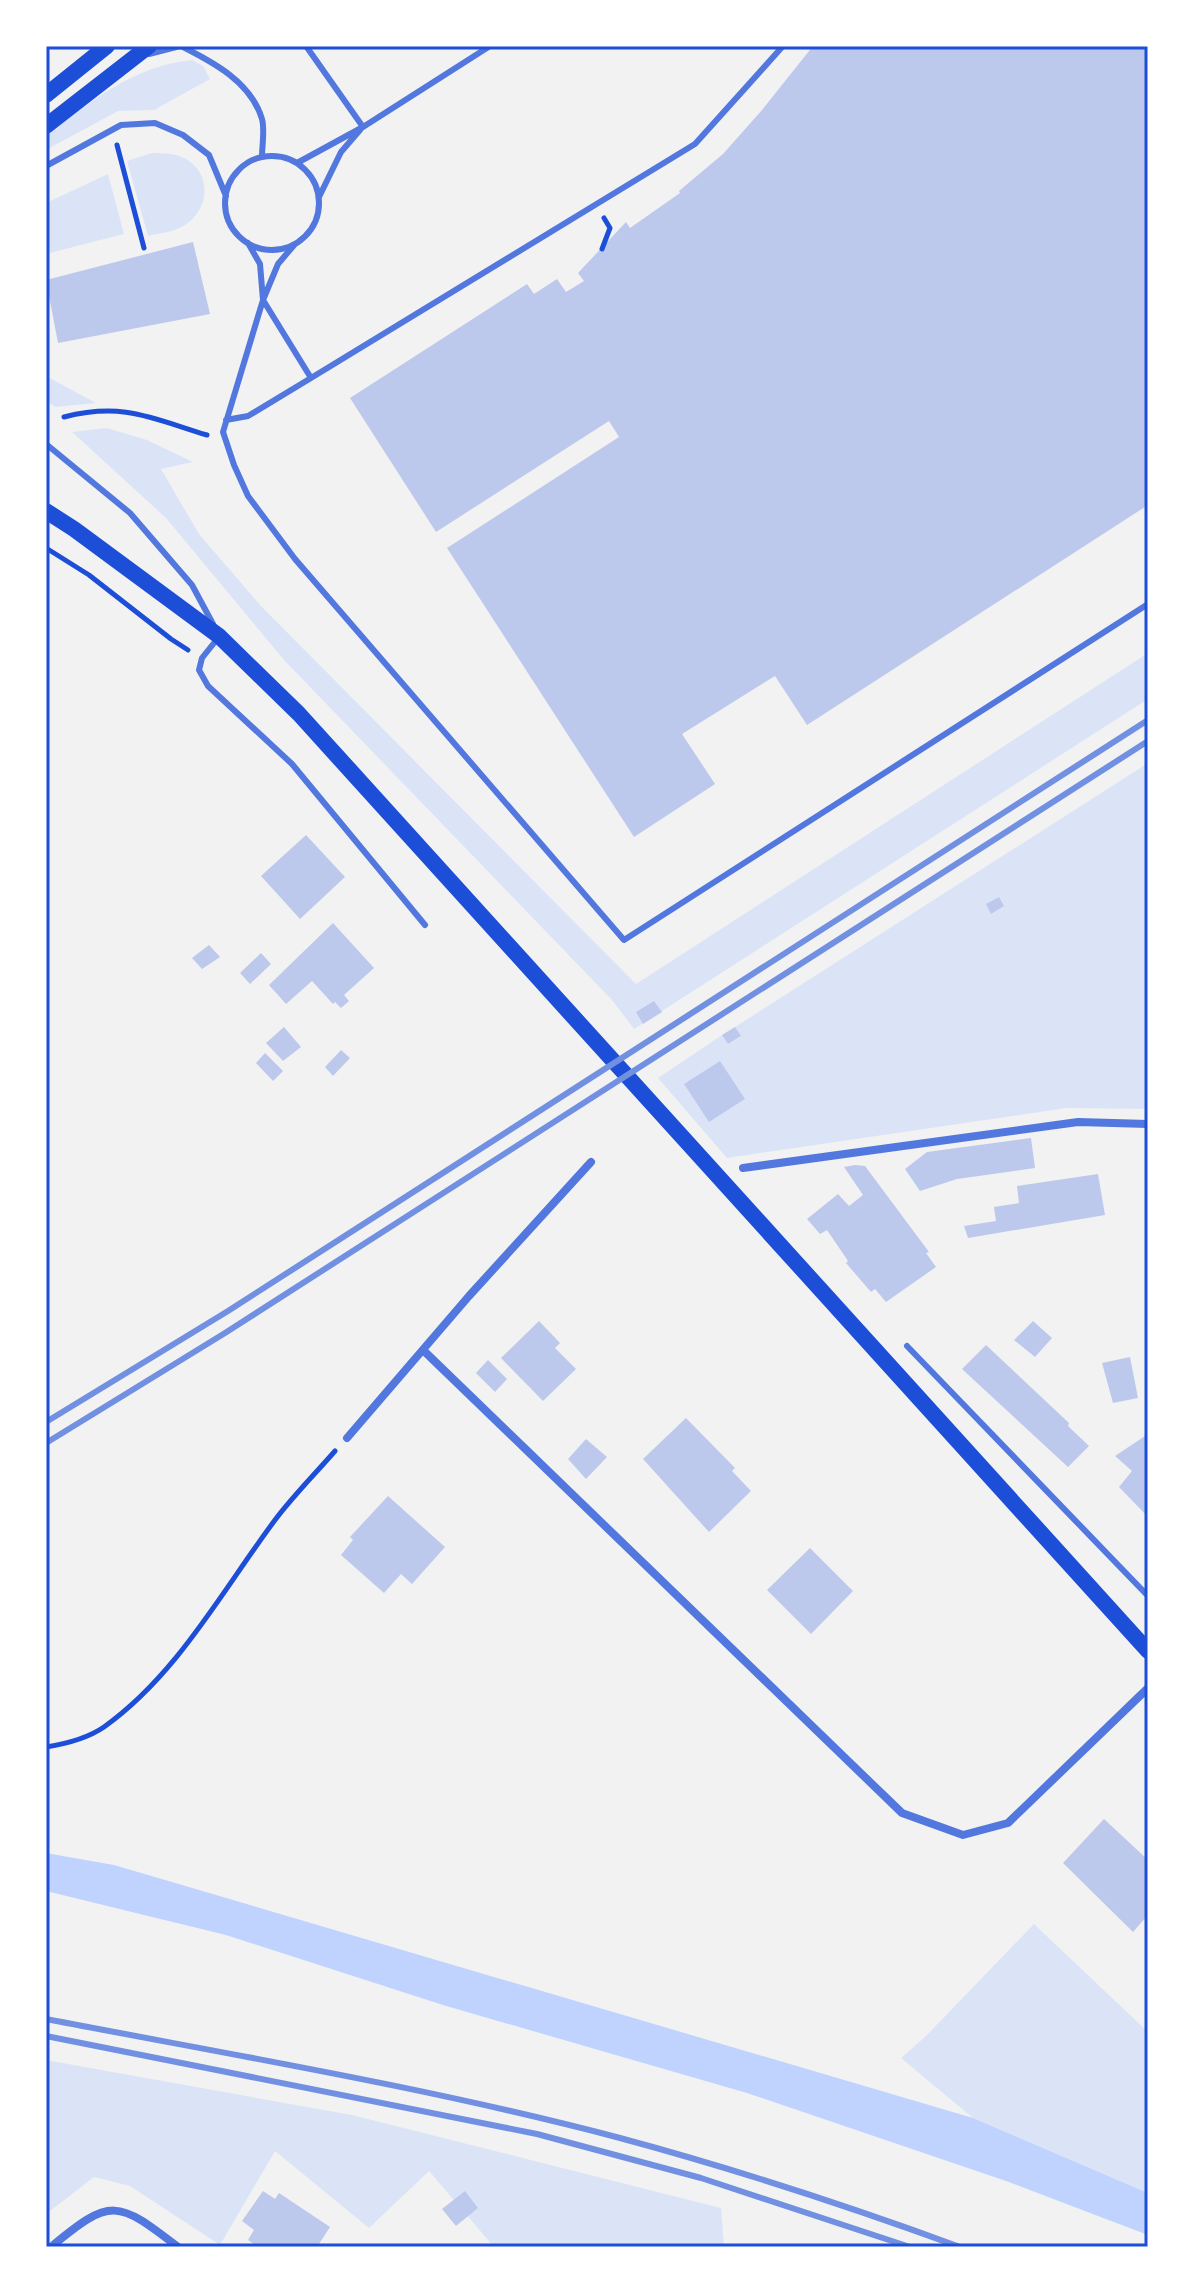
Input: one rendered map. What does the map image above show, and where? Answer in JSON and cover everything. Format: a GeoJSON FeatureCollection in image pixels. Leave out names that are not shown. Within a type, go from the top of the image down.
{"type":"FeatureCollection","features":[{"type":"Feature","properties":{"kind":"main road"},"geometry":{"type":"LineString","coordinates":[[46,95],[107,46]]}},
{"type":"Feature","properties":{"kind":"main road"},"geometry":{"type":"LineString","coordinates":[[46,126],[149,46]]}},
{"type":"Feature","properties":{"kind":"main road"},"geometry":{"type":"LineString","coordinates":[[46,511],[118,560],[219,636],[299,714],[1148,1651]]}},
{"type":"Feature","properties":{"kind":"street"},"geometry":{"type":"LineString","coordinates":[[743,1168],[1078,1122],[1148,1124]]}},
{"type":"Feature","properties":{"kind":"street"},"geometry":{"type":"LineString","coordinates":[[347,1438],[591,1162]]}},
{"type":"Feature","properties":{"kind":"street"},"geometry":{"type":"LineString","coordinates":[[423,1350],[902,1813],[963,1835],[1008,1823],[1148,1688]]}},
{"type":"Feature","properties":{"kind":"street"},"geometry":{"type":"LineString","coordinates":[[51,2247],[83,2220],[106,2209],[126,2212],[178,2247]]}},
{"type":"Feature","properties":{"kind":"lane"},"geometry":{"type":"LineString","coordinates":[[111,75],[147,54],[180,46],[220,65],[253,99],[263,122],[262,157]]}},
{"type":"Feature","properties":{"kind":"lane"},"geometry":{"type":"LineString","coordinates":[[306,46],[363,127]]}},
{"type":"Feature","properties":{"kind":"lane"},"geometry":{"type":"LineString","coordinates":[[297,163],[363,127],[490,46]]}},
{"type":"Feature","properties":{"kind":"lane"},"geometry":{"type":"LineString","coordinates":[[226,420],[248,416],[695,144],[783,46]]}},
{"type":"Feature","properties":{"kind":"lane"},"geometry":{"type":"LineString","coordinates":[[46,166],[121,125],[155,123],[183,135],[209,155],[226,196]]}},
{"type":"Feature","properties":{"kind":"lane"},"geometry":{"type":"LineString","coordinates":[[319,197],[341,152],[363,127]]}},
{"type":"Feature","properties":{"kind":"lane"},"geometry":{"type":"LineString","coordinates":[[311,378],[263,300],[260,264],[248,243],[237,234],[227,218],[226,196],[230,183],[249,162],[262,157],[286,158],[308,172],[319,197],[319,211],[314,224],[278,264],[263,300],[223,432],[248,496],[295,559],[624,940],[1148,604]]}},
{"type":"Feature","properties":{"kind":"lane"},"geometry":{"type":"LineString","coordinates":[[248,243],[271,250],[295,244]]}},
{"type":"Feature","properties":{"kind":"lane"},"geometry":{"type":"LineString","coordinates":[[46,444],[130,513],[192,585],[219,636],[202,658],[199,670],[208,686],[292,764],[425,925]]}},
{"type":"Feature","properties":{"kind":"lane"},"geometry":{"type":"LineString","coordinates":[[907,1346],[1148,1596]]}},
{"type":"Feature","properties":{"kind":"path"},"geometry":{"type":"LineString","coordinates":[[113,129],[144,248]]}},
{"type":"Feature","properties":{"kind":"path"},"geometry":{"type":"LineString","coordinates":[[596,205],[610,228],[602,249]]}},
{"type":"Feature","properties":{"kind":"path"},"geometry":{"type":"LineString","coordinates":[[64,417],[92,410],[123,410],[226,441]]}},
{"type":"Feature","properties":{"kind":"path"},"geometry":{"type":"LineString","coordinates":[[46,548],[89,575],[171,639]]}},
{"type":"Feature","properties":{"kind":"path"},"geometry":{"type":"LineString","coordinates":[[46,1747],[64,1744],[102,1728],[149,1687],[196,1632],[277,1517],[347,1438]]}},
{"type":"Feature","properties":{"kind":"shaded area"},"geometry":{"type":"Polygon","coordinates":[[[192,60],[203,66],[210,79],[154,110],[118,111],[46,150],[46,135],[114,87],[151,69],[192,60]]]}},
{"type":"Feature","properties":{"kind":"shaded area"},"geometry":{"type":"Polygon","coordinates":[[[152,153],[167,153],[189,161],[202,178],[204,197],[201,207],[188,223],[172,231],[148,236],[127,161],[152,153]]]}},
{"type":"Feature","properties":{"kind":"shaded area"},"geometry":{"type":"Polygon","coordinates":[[[108,174],[124,234],[46,254],[46,203],[108,174]]]}},
{"type":"Feature","properties":{"kind":"shaded area"},"geometry":{"type":"Polygon","coordinates":[[[46,376],[96,403],[55,407],[46,401],[46,376]]]}},
{"type":"Feature","properties":{"kind":"shaded area"},"geometry":{"type":"Polygon","coordinates":[[[107,428],[147,440],[193,462],[161,469],[199,534],[260,605],[636,984],[1148,653],[1148,699],[634,1029],[612,1000],[284,660],[166,518],[72,432],[107,428]]]}},
{"type":"Feature","properties":{"kind":"shaded area"},"geometry":{"type":"Polygon","coordinates":[[[1148,763],[1148,1109],[1067,1108],[727,1158],[658,1078],[722,1035],[728,1044],[740,1037],[735,1027],[1148,763]]]}},
{"type":"Feature","properties":{"kind":"shaded area"},"geometry":{"type":"Polygon","coordinates":[[[1034,1924],[1148,2032],[1148,2193],[973,2118],[901,2058],[1034,1924]]]}},
{"type":"Feature","properties":{"kind":"shaded area"},"geometry":{"type":"Polygon","coordinates":[[[46,2060],[352,2115],[721,2208],[724,2247],[494,2247],[429,2171],[369,2228],[275,2151],[220,2245],[130,2186],[94,2177],[46,2214],[46,2060]]]}},
{"type":"Feature","properties":{"kind":"water"},"geometry":{"type":"Polygon","coordinates":[[[46,1853],[114,1865],[973,2118],[1148,2193],[1148,2235],[1006,2181],[747,2093],[443,2005],[226,1935],[46,1891],[46,1853]]]}},
{"type":"Feature","properties":{"kind":"building"},"geometry":{"type":"Polygon","coordinates":[[[813,46],[1148,46],[1148,505],[807,725],[775,676],[682,734],[715,784],[634,837],[447,548],[619,437],[609,421],[436,532],[350,398],[527,284],[534,294],[557,279],[566,292],[584,281],[578,273],[626,222],[630,228],[680,193],[723,154],[813,46]]]}},
{"type":"Feature","properties":{"kind":"building"},"geometry":{"type":"Polygon","coordinates":[[[193,242],[210,314],[58,343],[46,280],[193,242]]]}},
{"type":"Feature","properties":{"kind":"building"},"geometry":{"type":"Polygon","coordinates":[[[306,835],[345,877],[300,919],[261,876],[306,835]]]}},
{"type":"Feature","properties":{"kind":"building"},"geometry":{"type":"Polygon","coordinates":[[[999,897],[1004,906],[991,914],[986,904],[999,897]]]}},
{"type":"Feature","properties":{"kind":"building"},"geometry":{"type":"Polygon","coordinates":[[[333,923],[374,968],[344,995],[349,1001],[341,1008],[335,1002],[333,1004],[312,981],[286,1004],[269,985],[333,923]]]}},
{"type":"Feature","properties":{"kind":"building"},"geometry":{"type":"Polygon","coordinates":[[[209,945],[220,957],[202,969],[192,958],[209,945]]]}},
{"type":"Feature","properties":{"kind":"building"},"geometry":{"type":"Polygon","coordinates":[[[261,953],[271,964],[250,984],[240,973],[261,953]]]}},
{"type":"Feature","properties":{"kind":"building"},"geometry":{"type":"Polygon","coordinates":[[[654,1001],[662,1012],[643,1024],[636,1012],[654,1001]]]}},
{"type":"Feature","properties":{"kind":"building"},"geometry":{"type":"Polygon","coordinates":[[[284,1027],[301,1047],[283,1061],[266,1043],[284,1027]]]}},
{"type":"Feature","properties":{"kind":"building"},"geometry":{"type":"Polygon","coordinates":[[[735,1027],[741,1036],[728,1044],[722,1035],[735,1027]]]}},
{"type":"Feature","properties":{"kind":"building"},"geometry":{"type":"Polygon","coordinates":[[[341,1050],[350,1058],[333,1076],[325,1067],[341,1050]]]}},
{"type":"Feature","properties":{"kind":"building"},"geometry":{"type":"Polygon","coordinates":[[[265,1053],[283,1071],[273,1081],[256,1063],[265,1053]]]}},
{"type":"Feature","properties":{"kind":"building"},"geometry":{"type":"Polygon","coordinates":[[[720,1061],[745,1099],[709,1122],[684,1084],[720,1061]]]}},
{"type":"Feature","properties":{"kind":"building"},"geometry":{"type":"Polygon","coordinates":[[[1031,1138],[1035,1168],[957,1179],[920,1191],[905,1169],[927,1152],[1031,1138]]]}},
{"type":"Feature","properties":{"kind":"building"},"geometry":{"type":"Polygon","coordinates":[[[865,1166],[929,1252],[926,1253],[936,1267],[886,1302],[875,1289],[871,1292],[846,1263],[848,1261],[827,1230],[820,1234],[807,1219],[838,1194],[849,1206],[863,1195],[844,1167],[865,1166]]]}},
{"type":"Feature","properties":{"kind":"building"},"geometry":{"type":"Polygon","coordinates":[[[1098,1174],[1105,1215],[968,1238],[964,1226],[996,1221],[994,1207],[1019,1203],[1017,1186],[1098,1174]]]}},
{"type":"Feature","properties":{"kind":"building"},"geometry":{"type":"Polygon","coordinates":[[[539,1321],[560,1343],[555,1348],[576,1369],[543,1401],[501,1358],[539,1321]]]}},
{"type":"Feature","properties":{"kind":"building"},"geometry":{"type":"Polygon","coordinates":[[[1033,1321],[1052,1338],[1035,1357],[1014,1340],[1033,1321]]]}},
{"type":"Feature","properties":{"kind":"building"},"geometry":{"type":"Polygon","coordinates":[[[986,1345],[1069,1423],[1068,1426],[1089,1446],[1068,1467],[962,1369],[986,1345]]]}},
{"type":"Feature","properties":{"kind":"building"},"geometry":{"type":"Polygon","coordinates":[[[1130,1357],[1138,1398],[1113,1403],[1102,1363],[1130,1357]]]}},
{"type":"Feature","properties":{"kind":"building"},"geometry":{"type":"Polygon","coordinates":[[[488,1360],[507,1379],[495,1392],[476,1373],[488,1360]]]}},
{"type":"Feature","properties":{"kind":"building"},"geometry":{"type":"Polygon","coordinates":[[[686,1418],[735,1468],[732,1471],[751,1491],[709,1532],[643,1459],[686,1418]]]}},
{"type":"Feature","properties":{"kind":"building"},"geometry":{"type":"Polygon","coordinates":[[[1148,1434],[1148,1517],[1119,1487],[1132,1471],[1115,1456],[1148,1434]]]}},
{"type":"Feature","properties":{"kind":"building"},"geometry":{"type":"Polygon","coordinates":[[[586,1439],[607,1457],[586,1479],[568,1459],[586,1439]]]}},
{"type":"Feature","properties":{"kind":"building"},"geometry":{"type":"Polygon","coordinates":[[[388,1496],[445,1547],[412,1584],[401,1574],[384,1593],[341,1555],[353,1540],[350,1537],[388,1496]]]}},
{"type":"Feature","properties":{"kind":"building"},"geometry":{"type":"Polygon","coordinates":[[[810,1548],[853,1591],[811,1634],[767,1590],[810,1548]]]}},
{"type":"Feature","properties":{"kind":"building"},"geometry":{"type":"Polygon","coordinates":[[[1104,1819],[1148,1860],[1148,1915],[1133,1932],[1063,1863],[1104,1819]]]}},
{"type":"Feature","properties":{"kind":"building"},"geometry":{"type":"Polygon","coordinates":[[[263,2191],[275,2199],[279,2193],[330,2227],[317,2247],[258,2247],[248,2240],[254,2230],[242,2221],[263,2191]]]}},
{"type":"Feature","properties":{"kind":"building"},"geometry":{"type":"Polygon","coordinates":[[[465,2191],[478,2208],[456,2226],[442,2209],[465,2191]]]}},
{"type":"Feature","properties":{"kind":"railway"},"geometry":{"type":"LineString","coordinates":[[46,1422],[228,1311],[1148,720]]}},
{"type":"Feature","properties":{"kind":"railway"},"geometry":{"type":"LineString","coordinates":[[46,1443],[225,1333],[1148,741]]}},
{"type":"Feature","properties":{"kind":"railway"},"geometry":{"type":"LineString","coordinates":[[46,2019],[334,2074],[549,2120],[749,2175],[960,2247]]}},
{"type":"Feature","properties":{"kind":"railway"},"geometry":{"type":"LineString","coordinates":[[46,2036],[537,2134],[701,2178],[910,2247]]}}]}
